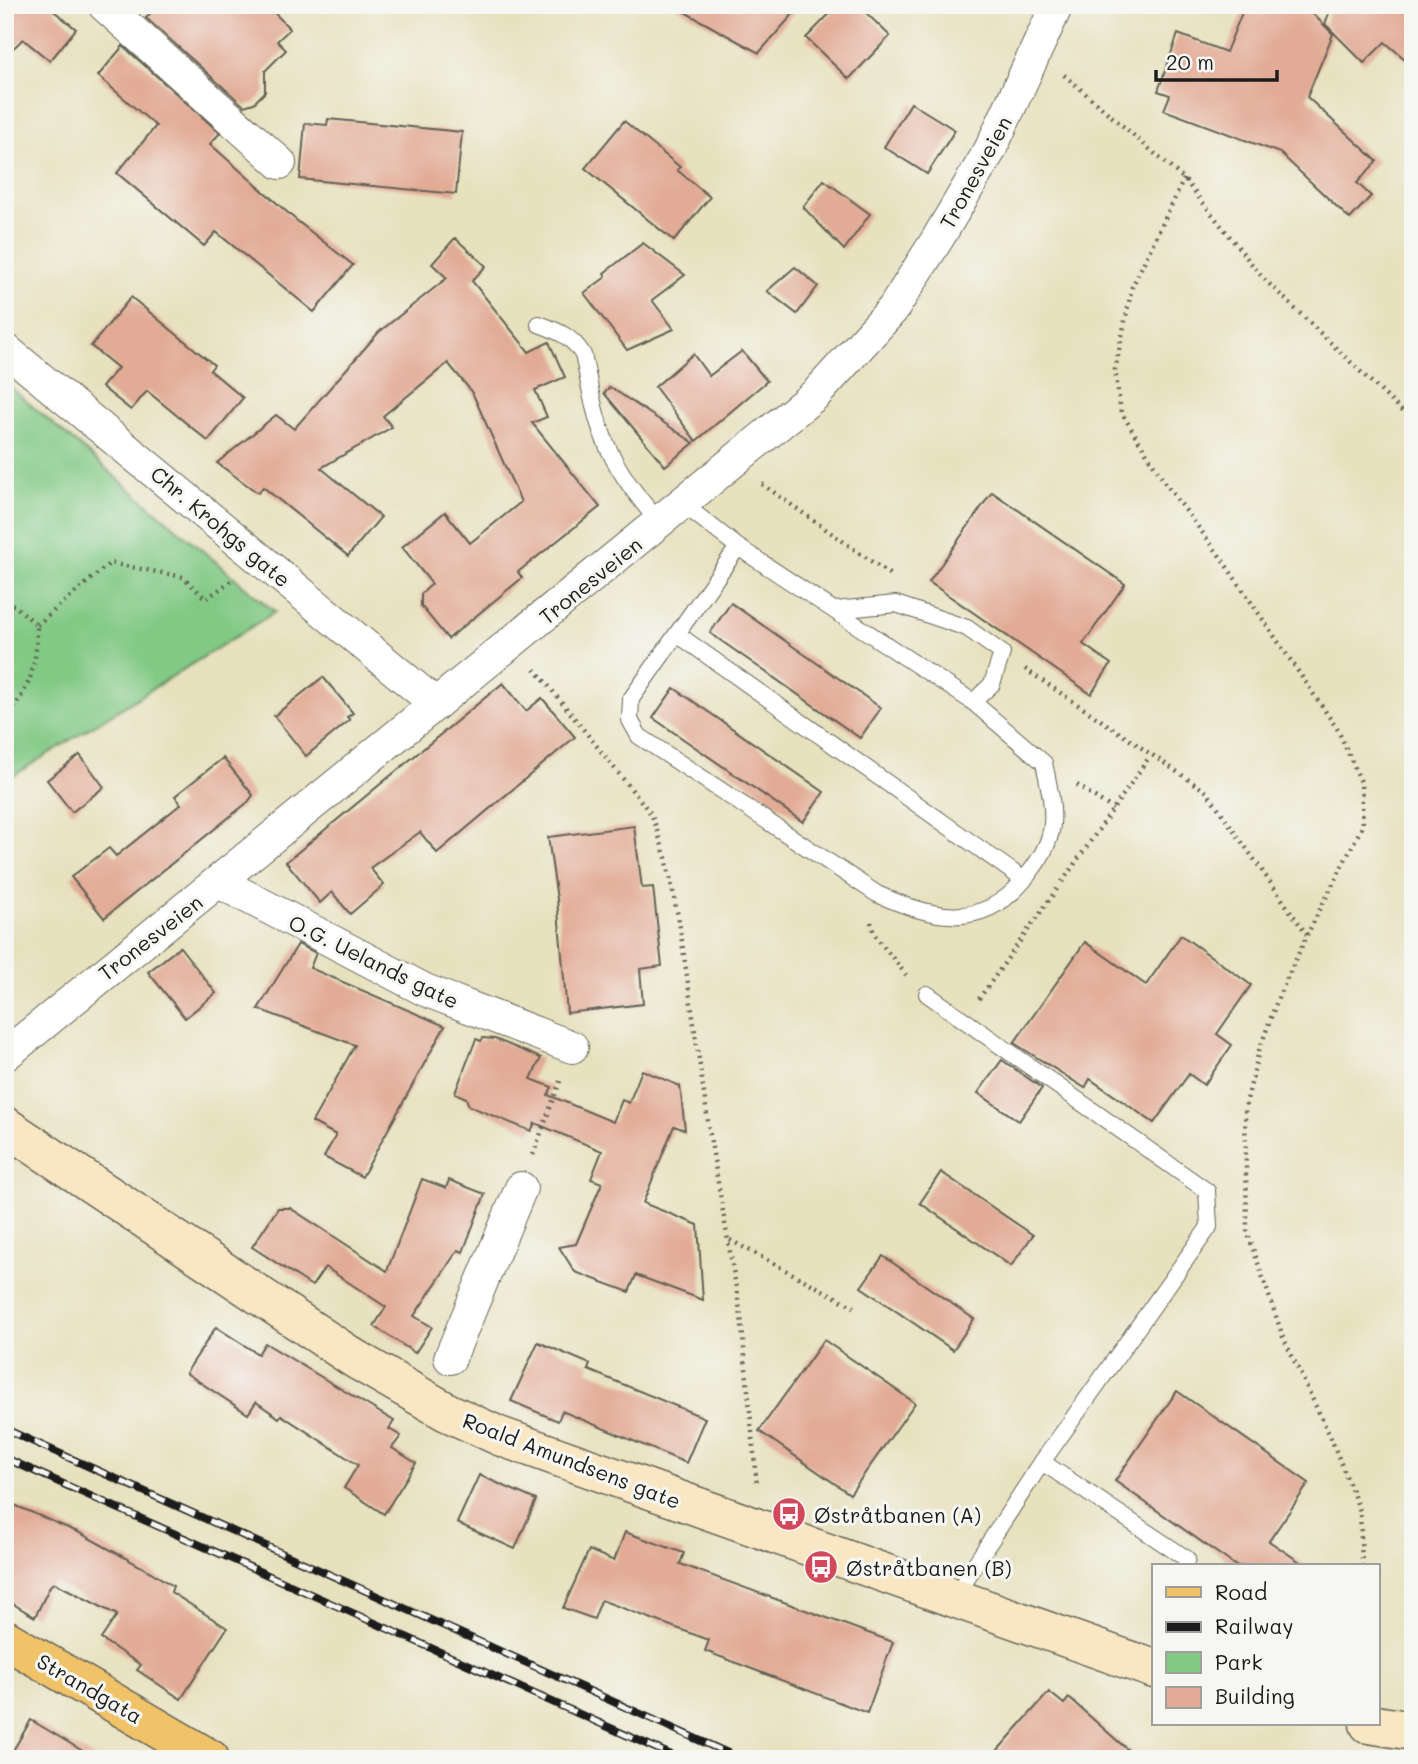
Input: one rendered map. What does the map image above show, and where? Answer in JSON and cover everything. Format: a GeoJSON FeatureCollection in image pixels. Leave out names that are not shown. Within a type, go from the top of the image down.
{"type":"FeatureCollection","features":[{"type":"Feature","properties":{"kind":"main road","name":"Strandgata"},"geometry":{"type":"LineString","coordinates":[[5,1639],[210,1759]]}},
{"type":"Feature","properties":{"kind":"street"},"geometry":{"type":"LineString","coordinates":[[104,5],[280,163]]}},
{"type":"Feature","properties":{"kind":"street","name":"Tronesveien"},"geometry":{"type":"LineString","coordinates":[[5,1055],[816,394],[893,309],[990,150],[1037,52],[1056,5]]}},
{"type":"Feature","properties":{"kind":"street","name":"Chr. Krohgs gate"},"geometry":{"type":"LineString","coordinates":[[5,349],[436,704]]}},
{"type":"Feature","properties":{"kind":"street","name":"O.G. Uelands gate"},"geometry":{"type":"LineString","coordinates":[[219,883],[425,990],[572,1047]]}},
{"type":"Feature","properties":{"kind":"street","name":"Roald Amundsens gate"},"geometry":{"type":"LineString","coordinates":[[5,1126],[355,1359],[447,1412],[499,1436],[956,1601],[1152,1668]]}},
{"type":"Feature","properties":{"kind":"street"},"geometry":{"type":"LineString","coordinates":[[450,1358],[521,1188]]}},
{"type":"Feature","properties":{"kind":"street"},"geometry":{"type":"LineString","coordinates":[[1380,1726],[1413,1731]]}},
{"type":"Feature","properties":{"kind":"lane"},"geometry":{"type":"LineString","coordinates":[[539,324],[560,332],[577,345],[583,355],[600,430],[612,455],[641,501],[672,513],[738,547],[836,610],[973,702],[1045,763],[1053,815],[1050,842],[1008,899],[991,909],[967,915],[916,911],[877,894],[639,736],[630,720],[631,699],[738,547]]}},
{"type":"Feature","properties":{"kind":"lane"},"geometry":{"type":"LineString","coordinates":[[836,610],[896,604],[967,628],[1002,653],[992,684],[973,702]]}},
{"type":"Feature","properties":{"kind":"lane"},"geometry":{"type":"LineString","coordinates":[[677,634],[1024,880]]}},
{"type":"Feature","properties":{"kind":"lane"},"geometry":{"type":"LineString","coordinates":[[927,994],[1207,1191],[1209,1227],[1042,1462],[970,1572],[956,1601]]}},
{"type":"Feature","properties":{"kind":"lane"},"geometry":{"type":"LineString","coordinates":[[1042,1462],[1187,1559]]}},
{"type":"Feature","properties":{"kind":"path"},"geometry":{"type":"LineString","coordinates":[[1037,52],[1184,179],[1262,277],[1413,422]]}},
{"type":"Feature","properties":{"kind":"path"},"geometry":{"type":"LineString","coordinates":[[1184,179],[1132,287],[1115,370],[1121,412],[1165,483],[1217,552],[1338,730],[1361,782],[1363,825],[1278,998],[1259,1051],[1245,1108],[1247,1231],[1283,1337],[1330,1436],[1360,1511],[1363,1564]]}},
{"type":"Feature","properties":{"kind":"path"},"geometry":{"type":"LineString","coordinates":[[733,463],[894,578]]}},
{"type":"Feature","properties":{"kind":"path"},"geometry":{"type":"LineString","coordinates":[[37,625],[110,563],[183,577],[206,599],[261,560]]}},
{"type":"Feature","properties":{"kind":"path"},"geometry":{"type":"LineString","coordinates":[[5,604],[14,605],[37,625],[37,653],[23,697],[5,719]]}},
{"type":"Feature","properties":{"kind":"path"},"geometry":{"type":"LineString","coordinates":[[1002,653],[1150,757],[1207,792],[1307,935]]}},
{"type":"Feature","properties":{"kind":"path"},"geometry":{"type":"LineString","coordinates":[[528,660],[652,815],[666,858],[679,921],[711,1142],[741,1316],[758,1496]]}},
{"type":"Feature","properties":{"kind":"path"},"geometry":{"type":"LineString","coordinates":[[877,894],[870,920],[874,934],[900,970],[927,994]]}},
{"type":"Feature","properties":{"kind":"path"},"geometry":{"type":"LineString","coordinates":[[521,1188],[572,1047]]}},
{"type":"Feature","properties":{"kind":"path"},"geometry":{"type":"LineString","coordinates":[[729,1240],[854,1307]]}},
{"type":"Feature","properties":{"kind":"green space"},"geometry":{"type":"Polygon","coordinates":[[[5,383],[275,612],[5,781],[5,383]]]}},
{"type":"Feature","properties":{"kind":"building"},"geometry":{"type":"Polygon","coordinates":[[[5,5],[59,5],[54,11],[76,29],[50,61],[23,39],[5,56],[5,5]]]}},
{"type":"Feature","properties":{"kind":"building"},"geometry":{"type":"Polygon","coordinates":[[[157,5],[267,5],[290,29],[277,41],[286,50],[265,71],[265,92],[254,103],[244,106],[146,18],[157,5]]]}},
{"type":"Feature","properties":{"kind":"building"},"geometry":{"type":"Polygon","coordinates":[[[672,5],[801,5],[759,53],[672,5]]]}},
{"type":"Feature","properties":{"kind":"building"},"geometry":{"type":"Polygon","coordinates":[[[838,5],[858,5],[890,36],[849,79],[806,38],[838,5]]]}},
{"type":"Feature","properties":{"kind":"building"},"geometry":{"type":"Polygon","coordinates":[[[1245,5],[1304,5],[1333,34],[1307,97],[1377,161],[1357,183],[1371,196],[1350,219],[1280,153],[1164,110],[1170,95],[1158,91],[1178,34],[1226,52],[1245,5]]]}},
{"type":"Feature","properties":{"kind":"building"},"geometry":{"type":"Polygon","coordinates":[[[1332,5],[1413,5],[1413,66],[1385,42],[1364,63],[1325,24],[1332,5]]]}},
{"type":"Feature","properties":{"kind":"building"},"geometry":{"type":"Polygon","coordinates":[[[123,46],[220,133],[210,144],[296,220],[353,265],[314,312],[216,232],[204,246],[117,173],[156,126],[98,76],[123,46]]]}},
{"type":"Feature","properties":{"kind":"building"},"geometry":{"type":"Polygon","coordinates":[[[911,103],[955,130],[927,174],[884,147],[911,103]]]}},
{"type":"Feature","properties":{"kind":"building"},"geometry":{"type":"Polygon","coordinates":[[[328,119],[462,132],[456,194],[300,179],[305,123],[327,125],[328,119]]]}},
{"type":"Feature","properties":{"kind":"building"},"geometry":{"type":"Polygon","coordinates":[[[624,121],[680,167],[677,170],[710,197],[674,241],[585,168],[624,121]]]}},
{"type":"Feature","properties":{"kind":"building"},"geometry":{"type":"Polygon","coordinates":[[[824,180],[870,214],[844,250],[803,207],[824,180]]]}},
{"type":"Feature","properties":{"kind":"building"},"geometry":{"type":"Polygon","coordinates":[[[455,238],[486,266],[472,281],[529,352],[549,342],[565,377],[535,390],[547,417],[532,423],[600,507],[518,572],[522,578],[448,639],[421,606],[421,594],[432,584],[402,547],[445,512],[470,543],[521,502],[472,392],[448,363],[383,416],[392,427],[321,468],[381,517],[348,556],[263,487],[258,493],[217,463],[276,415],[294,429],[379,332],[447,278],[432,264],[455,238]]]}},
{"type":"Feature","properties":{"kind":"building"},"geometry":{"type":"Polygon","coordinates":[[[643,243],[685,275],[652,300],[674,329],[627,350],[584,293],[606,277],[604,273],[643,243]]]}},
{"type":"Feature","properties":{"kind":"building"},"geometry":{"type":"Polygon","coordinates":[[[795,267],[818,286],[797,314],[767,291],[795,267]]]}},
{"type":"Feature","properties":{"kind":"building"},"geometry":{"type":"Polygon","coordinates":[[[131,297],[214,365],[210,370],[243,398],[208,441],[147,391],[131,410],[102,387],[118,368],[91,346],[131,297]]]}},
{"type":"Feature","properties":{"kind":"building"},"geometry":{"type":"Polygon","coordinates":[[[742,351],[767,381],[696,441],[655,387],[693,354],[709,376],[742,351]]]}},
{"type":"Feature","properties":{"kind":"building"},"geometry":{"type":"Polygon","coordinates":[[[610,387],[694,443],[665,466],[604,393],[610,387]]]}},
{"type":"Feature","properties":{"kind":"building"},"geometry":{"type":"Polygon","coordinates":[[[992,492],[1125,584],[1083,644],[1111,664],[1091,694],[929,582],[992,492]]]}},
{"type":"Feature","properties":{"kind":"building"},"geometry":{"type":"Polygon","coordinates":[[[731,603],[881,708],[860,738],[710,633],[731,603]]]}},
{"type":"Feature","properties":{"kind":"building"},"geometry":{"type":"Polygon","coordinates":[[[323,677],[353,713],[347,717],[350,720],[306,756],[274,716],[323,677]]]}},
{"type":"Feature","properties":{"kind":"building"},"geometry":{"type":"Polygon","coordinates":[[[503,683],[526,711],[542,698],[575,737],[437,853],[420,832],[370,868],[384,885],[350,914],[332,892],[320,903],[286,862],[503,683]]]}},
{"type":"Feature","properties":{"kind":"building"},"geometry":{"type":"Polygon","coordinates":[[[674,688],[824,792],[803,822],[653,718],[674,688]]]}},
{"type":"Feature","properties":{"kind":"building"},"geometry":{"type":"Polygon","coordinates":[[[80,755],[104,787],[72,812],[47,780],[80,755]]]}},
{"type":"Feature","properties":{"kind":"building"},"geometry":{"type":"Polygon","coordinates":[[[223,758],[253,795],[248,802],[104,918],[71,877],[109,848],[116,856],[181,804],[175,796],[223,758]]]}},
{"type":"Feature","properties":{"kind":"building"},"geometry":{"type":"Polygon","coordinates":[[[634,826],[642,888],[653,887],[662,966],[640,969],[643,1004],[567,1013],[557,899],[548,837],[634,826]]]}},
{"type":"Feature","properties":{"kind":"building"},"geometry":{"type":"Polygon","coordinates":[[[1181,935],[1251,985],[1217,1034],[1232,1045],[1204,1085],[1189,1074],[1154,1123],[1090,1079],[1085,1088],[1014,1043],[1085,942],[1146,985],[1181,935]]]}},
{"type":"Feature","properties":{"kind":"building"},"geometry":{"type":"Polygon","coordinates":[[[298,944],[316,953],[310,968],[445,1026],[362,1177],[324,1157],[336,1135],[312,1122],[355,1045],[258,1009],[298,944]]]}},
{"type":"Feature","properties":{"kind":"building"},"geometry":{"type":"Polygon","coordinates":[[[180,947],[216,993],[185,1018],[148,972],[180,947]]]}},
{"type":"Feature","properties":{"kind":"building"},"geometry":{"type":"Polygon","coordinates":[[[483,1038],[495,1039],[541,1058],[531,1079],[552,1087],[548,1095],[613,1122],[622,1100],[629,1103],[642,1070],[680,1086],[685,1130],[674,1126],[643,1203],[698,1225],[703,1300],[636,1275],[629,1292],[575,1272],[559,1247],[576,1244],[602,1183],[591,1179],[602,1151],[535,1123],[531,1131],[469,1106],[466,1098],[455,1093],[476,1039],[481,1041],[483,1038]]]}},
{"type":"Feature","properties":{"kind":"building"},"geometry":{"type":"Polygon","coordinates":[[[1002,1060],[1042,1088],[1019,1121],[978,1093],[1002,1060]]]}},
{"type":"Feature","properties":{"kind":"building"},"geometry":{"type":"Polygon","coordinates":[[[941,1172],[1033,1235],[1011,1266],[920,1203],[941,1172]]]}},
{"type":"Feature","properties":{"kind":"building"},"geometry":{"type":"Polygon","coordinates":[[[422,1179],[446,1188],[449,1180],[485,1194],[463,1252],[458,1250],[414,1316],[432,1327],[415,1353],[374,1326],[386,1307],[325,1267],[312,1286],[252,1247],[278,1208],[290,1208],[387,1271],[422,1179]]]}},
{"type":"Feature","properties":{"kind":"building"},"geometry":{"type":"Polygon","coordinates":[[[883,1256],[974,1319],[953,1350],[861,1287],[883,1256]]]}},
{"type":"Feature","properties":{"kind":"building"},"geometry":{"type":"Polygon","coordinates":[[[216,1327],[258,1354],[265,1343],[394,1421],[389,1429],[401,1436],[392,1448],[416,1463],[384,1514],[344,1488],[358,1465],[281,1415],[279,1418],[256,1402],[248,1414],[186,1373],[216,1327]]]}},
{"type":"Feature","properties":{"kind":"building"},"geometry":{"type":"Polygon","coordinates":[[[824,1340],[915,1403],[850,1494],[759,1431],[824,1340]]]}},
{"type":"Feature","properties":{"kind":"building"},"geometry":{"type":"Polygon","coordinates":[[[538,1342],[590,1364],[588,1370],[705,1418],[686,1463],[562,1411],[558,1421],[511,1401],[538,1342]]]}},
{"type":"Feature","properties":{"kind":"building"},"geometry":{"type":"Polygon","coordinates":[[[1177,1391],[1309,1483],[1269,1541],[1303,1564],[1233,1564],[1115,1481],[1177,1391]]]}},
{"type":"Feature","properties":{"kind":"building"},"geometry":{"type":"Polygon","coordinates":[[[479,1475],[536,1500],[515,1549],[457,1523],[479,1475]]]}},
{"type":"Feature","properties":{"kind":"building"},"geometry":{"type":"Polygon","coordinates":[[[5,1501],[82,1534],[151,1572],[173,1586],[171,1592],[227,1628],[181,1699],[137,1670],[141,1665],[101,1639],[117,1615],[55,1583],[50,1586],[35,1617],[5,1599],[5,1501]]]}},
{"type":"Feature","properties":{"kind":"building"},"geometry":{"type":"Polygon","coordinates":[[[625,1532],[684,1553],[680,1564],[893,1642],[867,1713],[705,1651],[709,1640],[601,1600],[594,1619],[563,1608],[589,1550],[614,1561],[625,1532]]]}},
{"type":"Feature","properties":{"kind":"building"},"geometry":{"type":"Polygon","coordinates":[[[1049,1692],[1064,1704],[1069,1698],[1138,1759],[990,1759],[1049,1692]]]}},
{"type":"Feature","properties":{"kind":"building"},"geometry":{"type":"Polygon","coordinates":[[[31,1720],[96,1759],[8,1759],[31,1720]]]}},
{"type":"Feature","properties":{"kind":"railway"},"geometry":{"type":"LineString","coordinates":[[5,1429],[741,1759]]}},
{"type":"Feature","properties":{"kind":"railway"},"geometry":{"type":"LineString","coordinates":[[5,1458],[680,1759]]}},
{"type":"Feature","properties":{"kind":"place","name":"Østråtbanen (A)"},"geometry":{"type":"Point","coordinates":[789,1514]}},
{"type":"Feature","properties":{"kind":"place","name":"Østråtbanen (B)"},"geometry":{"type":"Point","coordinates":[821,1567]}}]}
